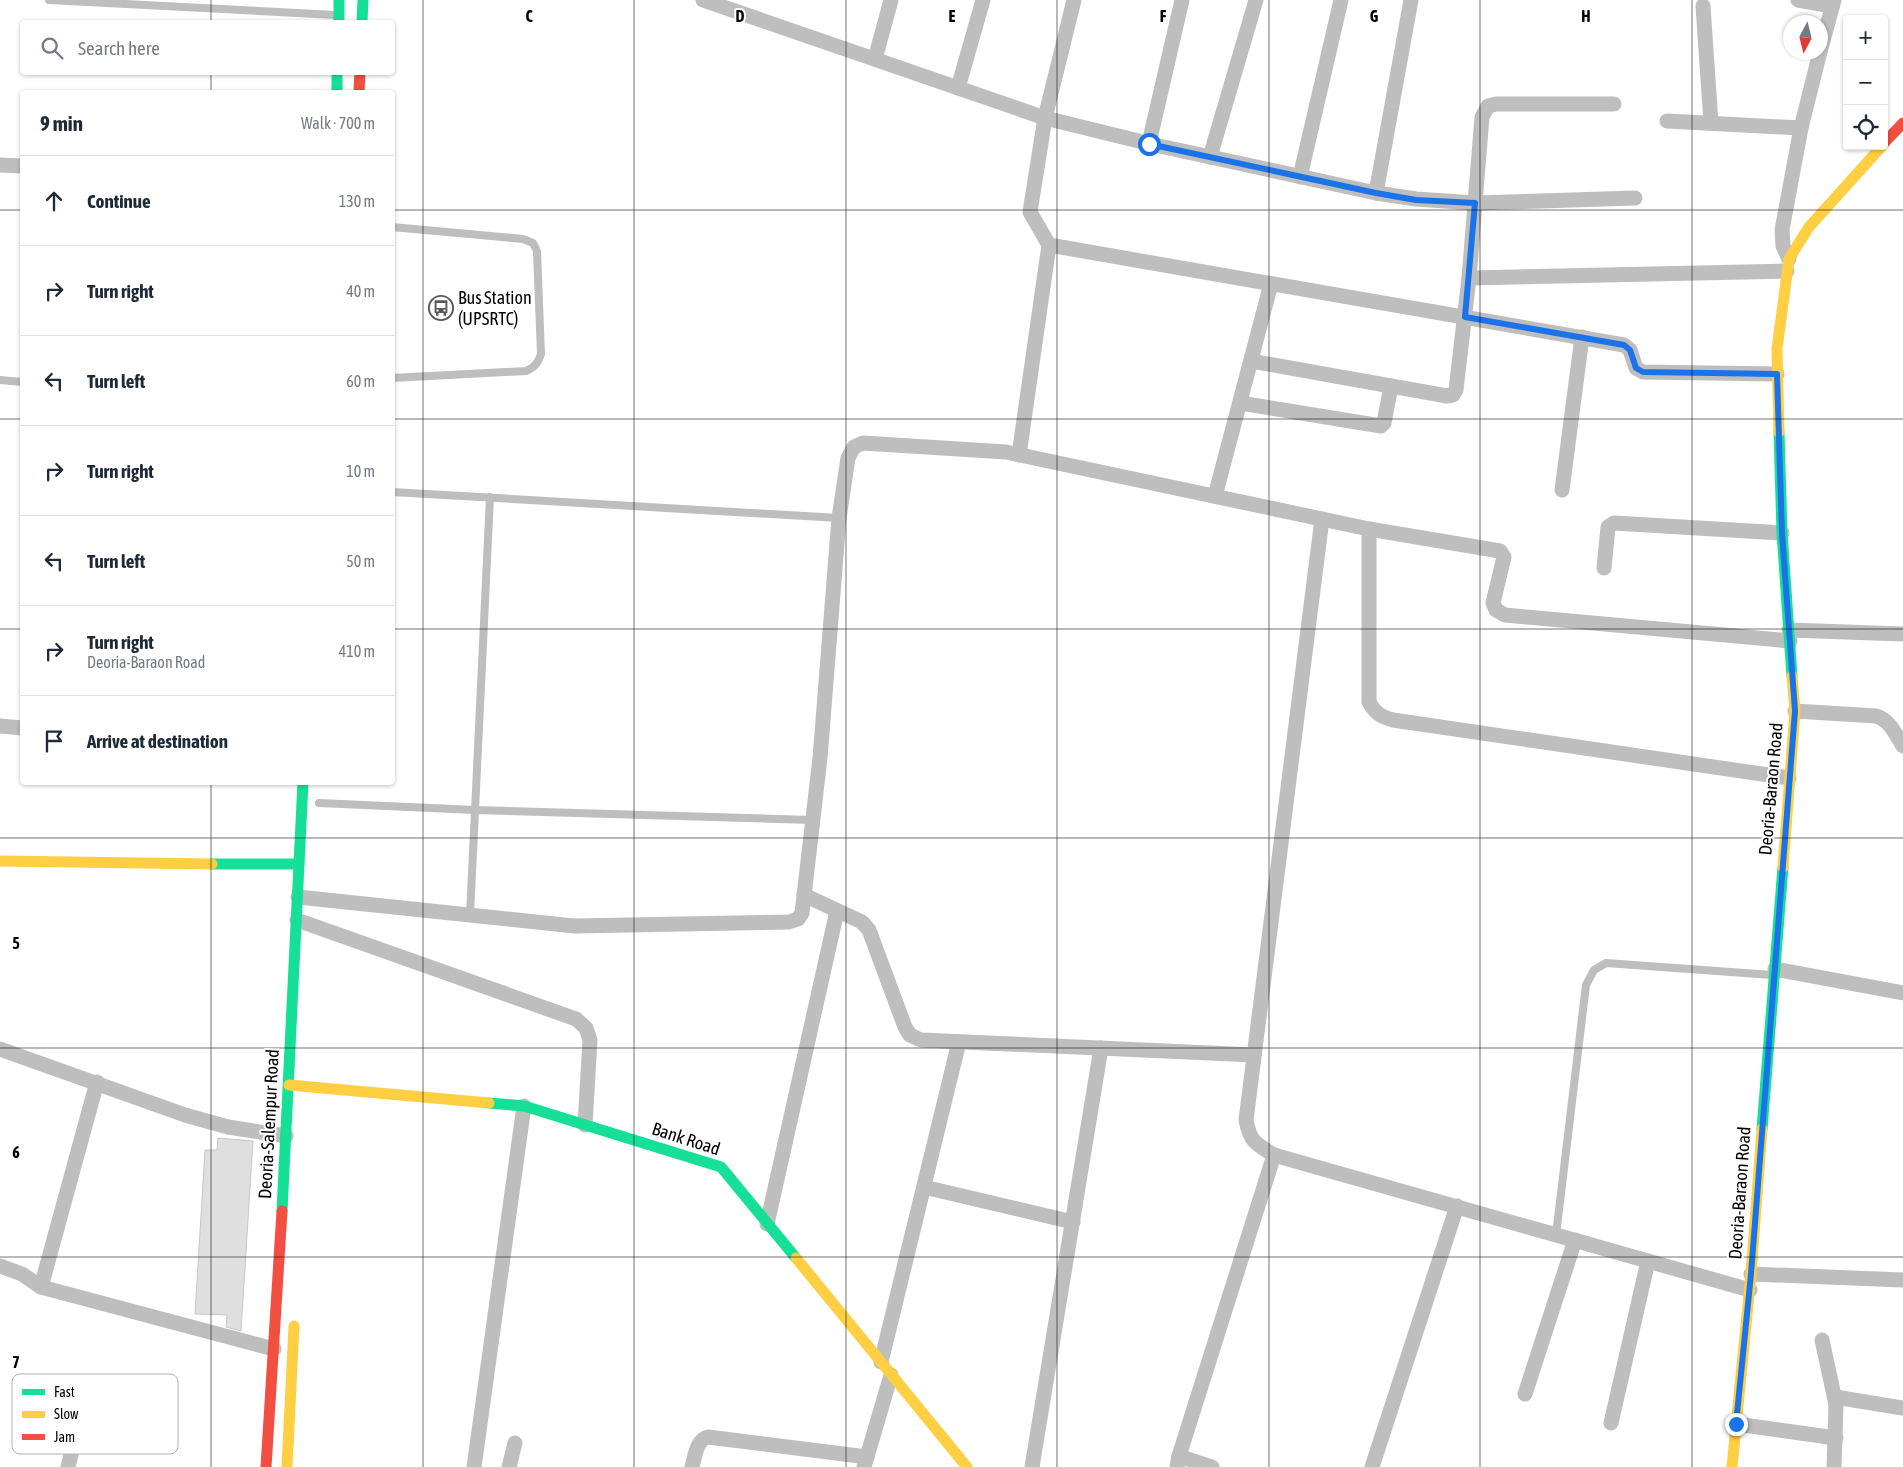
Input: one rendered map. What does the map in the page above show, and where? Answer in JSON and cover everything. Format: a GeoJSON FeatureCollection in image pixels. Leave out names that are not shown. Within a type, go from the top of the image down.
{"type":"FeatureCollection","features":[{"type":"Feature","properties":{"kind":"main road"},"geometry":{"type":"LineString","coordinates":[[339,0],[339,19]]}},
{"type":"Feature","properties":{"kind":"main road"},"geometry":{"type":"LineString","coordinates":[[362,20],[363,0]]}},
{"type":"Feature","properties":{"kind":"main road"},"geometry":{"type":"LineString","coordinates":[[336,90],[337,75]]}},
{"type":"Feature","properties":{"kind":"main road"},"geometry":{"type":"LineString","coordinates":[[359,90],[360,75]]}},
{"type":"Feature","properties":{"kind":"main road","name":"Deoria-Baraon Road"},"geometry":{"type":"LineString","coordinates":[[1888,139],[1903,122]]}},
{"type":"Feature","properties":{"kind":"main road","name":"Deoria-Baraon Road"},"geometry":{"type":"LineString","coordinates":[[1732,1467],[1750,1282],[1795,711],[1782,533],[1776,349],[1788,265],[1809,227],[1878,150]]}},
{"type":"Feature","properties":{"kind":"main road","name":"Deoria-Salempur Road"},"geometry":{"type":"LineString","coordinates":[[266,1467],[289,1085],[303,785]]}},
{"type":"Feature","properties":{"kind":"main road"},"geometry":{"type":"LineString","coordinates":[[319,807],[320,789]]}},
{"type":"Feature","properties":{"kind":"main road"},"geometry":{"type":"LineString","coordinates":[[0,861],[299,864]]}},
{"type":"Feature","properties":{"kind":"main road","name":"Bank Road"},"geometry":{"type":"LineString","coordinates":[[289,1085],[524,1106],[721,1167],[967,1467]]}},
{"type":"Feature","properties":{"kind":"main road"},"geometry":{"type":"LineString","coordinates":[[287,1467],[295,1315]]}},
{"type":"Feature","properties":{"kind":"street"},"geometry":{"type":"LineString","coordinates":[[703,0],[1045,118],[1149,144],[1376,193],[1416,200],[1475,203],[1635,198]]}},
{"type":"Feature","properties":{"kind":"street"},"geometry":{"type":"LineString","coordinates":[[875,59],[891,0]]}},
{"type":"Feature","properties":{"kind":"street"},"geometry":{"type":"LineString","coordinates":[[958,88],[984,0]]}},
{"type":"Feature","properties":{"kind":"street"},"geometry":{"type":"LineString","coordinates":[[1020,455],[1049,245],[1030,212],[1045,118],[1074,0]]}},
{"type":"Feature","properties":{"kind":"street"},"geometry":{"type":"LineString","coordinates":[[1149,144],[1182,0]]}},
{"type":"Feature","properties":{"kind":"street"},"geometry":{"type":"LineString","coordinates":[[1210,157],[1256,0]]}},
{"type":"Feature","properties":{"kind":"street"},"geometry":{"type":"LineString","coordinates":[[1300,176],[1341,0]]}},
{"type":"Feature","properties":{"kind":"street"},"geometry":{"type":"LineString","coordinates":[[1376,193],[1411,0]]}},
{"type":"Feature","properties":{"kind":"street"},"geometry":{"type":"LineString","coordinates":[[1798,0],[1833,3],[1828,22]]}},
{"type":"Feature","properties":{"kind":"street"},"geometry":{"type":"LineString","coordinates":[[1703,6],[1712,123]]}},
{"type":"Feature","properties":{"kind":"street"},"geometry":{"type":"LineString","coordinates":[[1469,278],[1788,265],[1783,246],[1782,230],[1801,128],[1818,60]]}},
{"type":"Feature","properties":{"kind":"street"},"geometry":{"type":"LineString","coordinates":[[1251,361],[1447,396],[1453,395],[1456,390],[1465,317],[1482,117],[1488,106],[1496,104],[1614,104]]}},
{"type":"Feature","properties":{"kind":"street"},"geometry":{"type":"LineString","coordinates":[[1667,122],[1801,128]]}},
{"type":"Feature","properties":{"kind":"street"},"geometry":{"type":"LineString","coordinates":[[0,165],[20,166]]}},
{"type":"Feature","properties":{"kind":"street"},"geometry":{"type":"LineString","coordinates":[[1049,245],[1624,345],[1630,350],[1636,368],[1643,372],[1777,374]]}},
{"type":"Feature","properties":{"kind":"street"},"geometry":{"type":"LineString","coordinates":[[1215,496],[1271,284]]}},
{"type":"Feature","properties":{"kind":"street"},"geometry":{"type":"LineString","coordinates":[[1562,490],[1582,337]]}},
{"type":"Feature","properties":{"kind":"street"},"geometry":{"type":"LineString","coordinates":[[1240,403],[1381,426],[1384,423],[1392,386]]}},
{"type":"Feature","properties":{"kind":"street"},"geometry":{"type":"LineString","coordinates":[[297,920],[314,913],[470,915],[574,926],[789,922],[798,919],[802,913],[820,758],[839,518],[848,458],[854,447],[863,443],[1006,452],[1369,529],[1500,551],[1504,557],[1493,603],[1496,610],[1505,615],[1789,635],[1903,634]]}},
{"type":"Feature","properties":{"kind":"street"},"geometry":{"type":"LineString","coordinates":[[1322,519],[1246,1120],[1248,1135],[1256,1145],[1274,1155],[1648,1261],[1750,1282],[1903,1280]]}},
{"type":"Feature","properties":{"kind":"street"},"geometry":{"type":"LineString","coordinates":[[1604,568],[1608,527],[1614,523],[1782,533]]}},
{"type":"Feature","properties":{"kind":"street"},"geometry":{"type":"LineString","coordinates":[[1369,529],[1369,702],[1374,712],[1393,720],[1789,778]]}},
{"type":"Feature","properties":{"kind":"street"},"geometry":{"type":"LineString","coordinates":[[1795,711],[1876,716],[1887,722],[1903,746]]}},
{"type":"Feature","properties":{"kind":"street"},"geometry":{"type":"LineString","coordinates":[[0,726],[20,728]]}},
{"type":"Feature","properties":{"kind":"street"},"geometry":{"type":"LineString","coordinates":[[804,896],[862,922],[869,930],[910,1035],[921,1040],[1254,1055]]}},
{"type":"Feature","properties":{"kind":"street"},"geometry":{"type":"LineString","coordinates":[[298,897],[314,913],[576,1019],[586,1028],[590,1040],[585,1125]]}},
{"type":"Feature","properties":{"kind":"street"},"geometry":{"type":"LineString","coordinates":[[767,1224],[837,911]]}},
{"type":"Feature","properties":{"kind":"street"},"geometry":{"type":"LineString","coordinates":[[1774,972],[1903,993]]}},
{"type":"Feature","properties":{"kind":"street"},"geometry":{"type":"LineString","coordinates":[[881,1362],[959,1042]]}},
{"type":"Feature","properties":{"kind":"street"},"geometry":{"type":"LineString","coordinates":[[1032,1467],[1101,1048]]}},
{"type":"Feature","properties":{"kind":"street"},"geometry":{"type":"LineString","coordinates":[[0,1049],[97,1082],[185,1115],[228,1128],[286,1136]]}},
{"type":"Feature","properties":{"kind":"street"},"geometry":{"type":"LineString","coordinates":[[40,1287],[97,1082]]}},
{"type":"Feature","properties":{"kind":"street"},"geometry":{"type":"LineString","coordinates":[[474,1467],[524,1106]]}},
{"type":"Feature","properties":{"kind":"street"},"geometry":{"type":"LineString","coordinates":[[1212,1467],[1178,1461],[1274,1155]]}},
{"type":"Feature","properties":{"kind":"street"},"geometry":{"type":"LineString","coordinates":[[924,1187],[1072,1222]]}},
{"type":"Feature","properties":{"kind":"street"},"geometry":{"type":"LineString","coordinates":[[1372,1467],[1456,1206]]}},
{"type":"Feature","properties":{"kind":"street"},"geometry":{"type":"LineString","coordinates":[[1525,1394],[1575,1240]]}},
{"type":"Feature","properties":{"kind":"street"},"geometry":{"type":"LineString","coordinates":[[1612,1423],[1648,1261]]}},
{"type":"Feature","properties":{"kind":"street"},"geometry":{"type":"LineString","coordinates":[[0,1266],[22,1274],[40,1287],[274,1348]]}},
{"type":"Feature","properties":{"kind":"street"},"geometry":{"type":"LineString","coordinates":[[1822,1340],[1835,1397],[1837,1420],[1834,1467]]}},
{"type":"Feature","properties":{"kind":"street"},"geometry":{"type":"LineString","coordinates":[[692,1467],[699,1442],[703,1438],[708,1437],[866,1462],[891,1375]]}},
{"type":"Feature","properties":{"kind":"street"},"geometry":{"type":"LineString","coordinates":[[1835,1397],[1903,1408]]}},
{"type":"Feature","properties":{"kind":"street"},"geometry":{"type":"LineString","coordinates":[[1736,1424],[1836,1438]]}},
{"type":"Feature","properties":{"kind":"street"},"geometry":{"type":"LineString","coordinates":[[509,1467],[515,1443]]}},
{"type":"Feature","properties":{"kind":"street"},"geometry":{"type":"LineString","coordinates":[[68,1467],[71,1454]]}},
{"type":"Feature","properties":{"kind":"lane"},"geometry":{"type":"LineString","coordinates":[[49,0],[339,19]]}},
{"type":"Feature","properties":{"kind":"lane"},"geometry":{"type":"LineString","coordinates":[[395,227],[523,239],[533,243],[537,251],[541,354],[539,362],[526,371],[395,378]]}},
{"type":"Feature","properties":{"kind":"lane"},"geometry":{"type":"LineString","coordinates":[[0,380],[20,382]]}},
{"type":"Feature","properties":{"kind":"lane"},"geometry":{"type":"LineString","coordinates":[[395,492],[839,518]]}},
{"type":"Feature","properties":{"kind":"lane"},"geometry":{"type":"LineString","coordinates":[[470,915],[490,497]]}},
{"type":"Feature","properties":{"kind":"lane"},"geometry":{"type":"LineString","coordinates":[[319,807],[812,820]]}},
{"type":"Feature","properties":{"kind":"lane"},"geometry":{"type":"LineString","coordinates":[[1556,1234],[1586,985],[1594,970],[1606,963],[1774,972]]}},
{"type":"Feature","properties":{"kind":"building"},"geometry":{"type":"Polygon","coordinates":[[[218,1138],[253,1141],[241,1331],[226,1327],[227,1315],[195,1314],[205,1150],[217,1150],[218,1138]]]}},
{"type":"Feature","properties":{"kind":"traffic: fast"},"geometry":{"type":"LineString","coordinates":[[339,0],[339,20]]}},
{"type":"Feature","properties":{"kind":"traffic: fast"},"geometry":{"type":"LineString","coordinates":[[362,20],[363,0]]}},
{"type":"Feature","properties":{"kind":"traffic: fast"},"geometry":{"type":"LineString","coordinates":[[337,75],[337,90]]}},
{"type":"Feature","properties":{"kind":"traffic: fast"},"geometry":{"type":"LineString","coordinates":[[1779,432],[1782,533],[1792,676]]}},
{"type":"Feature","properties":{"kind":"traffic: fast"},"geometry":{"type":"LineString","coordinates":[[282,1211],[303,785]]}},
{"type":"Feature","properties":{"kind":"traffic: fast"},"geometry":{"type":"LineString","coordinates":[[212,864],[299,864]]}},
{"type":"Feature","properties":{"kind":"traffic: fast"},"geometry":{"type":"LineString","coordinates":[[1762,1129],[1783,867]]}},
{"type":"Feature","properties":{"kind":"traffic: fast"},"geometry":{"type":"LineString","coordinates":[[489,1103],[524,1106],[721,1167],[796,1258]]}},
{"type":"Feature","properties":{"kind":"traffic: slow"},"geometry":{"type":"LineString","coordinates":[[1779,432],[1777,349],[1789,259],[1809,227],[1878,150]]}},
{"type":"Feature","properties":{"kind":"traffic: slow"},"geometry":{"type":"LineString","coordinates":[[1783,867],[1795,711],[1792,676]]}},
{"type":"Feature","properties":{"kind":"traffic: slow"},"geometry":{"type":"LineString","coordinates":[[0,861],[212,864]]}},
{"type":"Feature","properties":{"kind":"traffic: slow"},"geometry":{"type":"LineString","coordinates":[[289,1085],[489,1103]]}},
{"type":"Feature","properties":{"kind":"traffic: slow"},"geometry":{"type":"LineString","coordinates":[[1732,1467],[1751,1274],[1762,1129]]}},
{"type":"Feature","properties":{"kind":"traffic: slow"},"geometry":{"type":"LineString","coordinates":[[796,1258],[967,1467]]}},
{"type":"Feature","properties":{"kind":"traffic: slow"},"geometry":{"type":"LineString","coordinates":[[287,1467],[294,1326]]}},
{"type":"Feature","properties":{"kind":"traffic: jam"},"geometry":{"type":"LineString","coordinates":[[359,90],[360,75]]}},
{"type":"Feature","properties":{"kind":"traffic: jam"},"geometry":{"type":"LineString","coordinates":[[1888,139],[1903,123]]}},
{"type":"Feature","properties":{"kind":"traffic: jam"},"geometry":{"type":"LineString","coordinates":[[266,1467],[282,1211]]}},
{"type":"Feature","properties":{"kind":"place","name":"Bus Station (UPSRTC)"},"geometry":{"type":"Point","coordinates":[441,308]}},
{"type":"Feature","properties":{"kind":"route"},"geometry":{"type":"LineString","coordinates":[[1149,144],[1376,193],[1416,200],[1475,203],[1465,317],[1624,345],[1630,350],[1636,368],[1643,372],[1777,374],[1782,533],[1795,711],[1751,1274],[1736,1424]]}}]}
